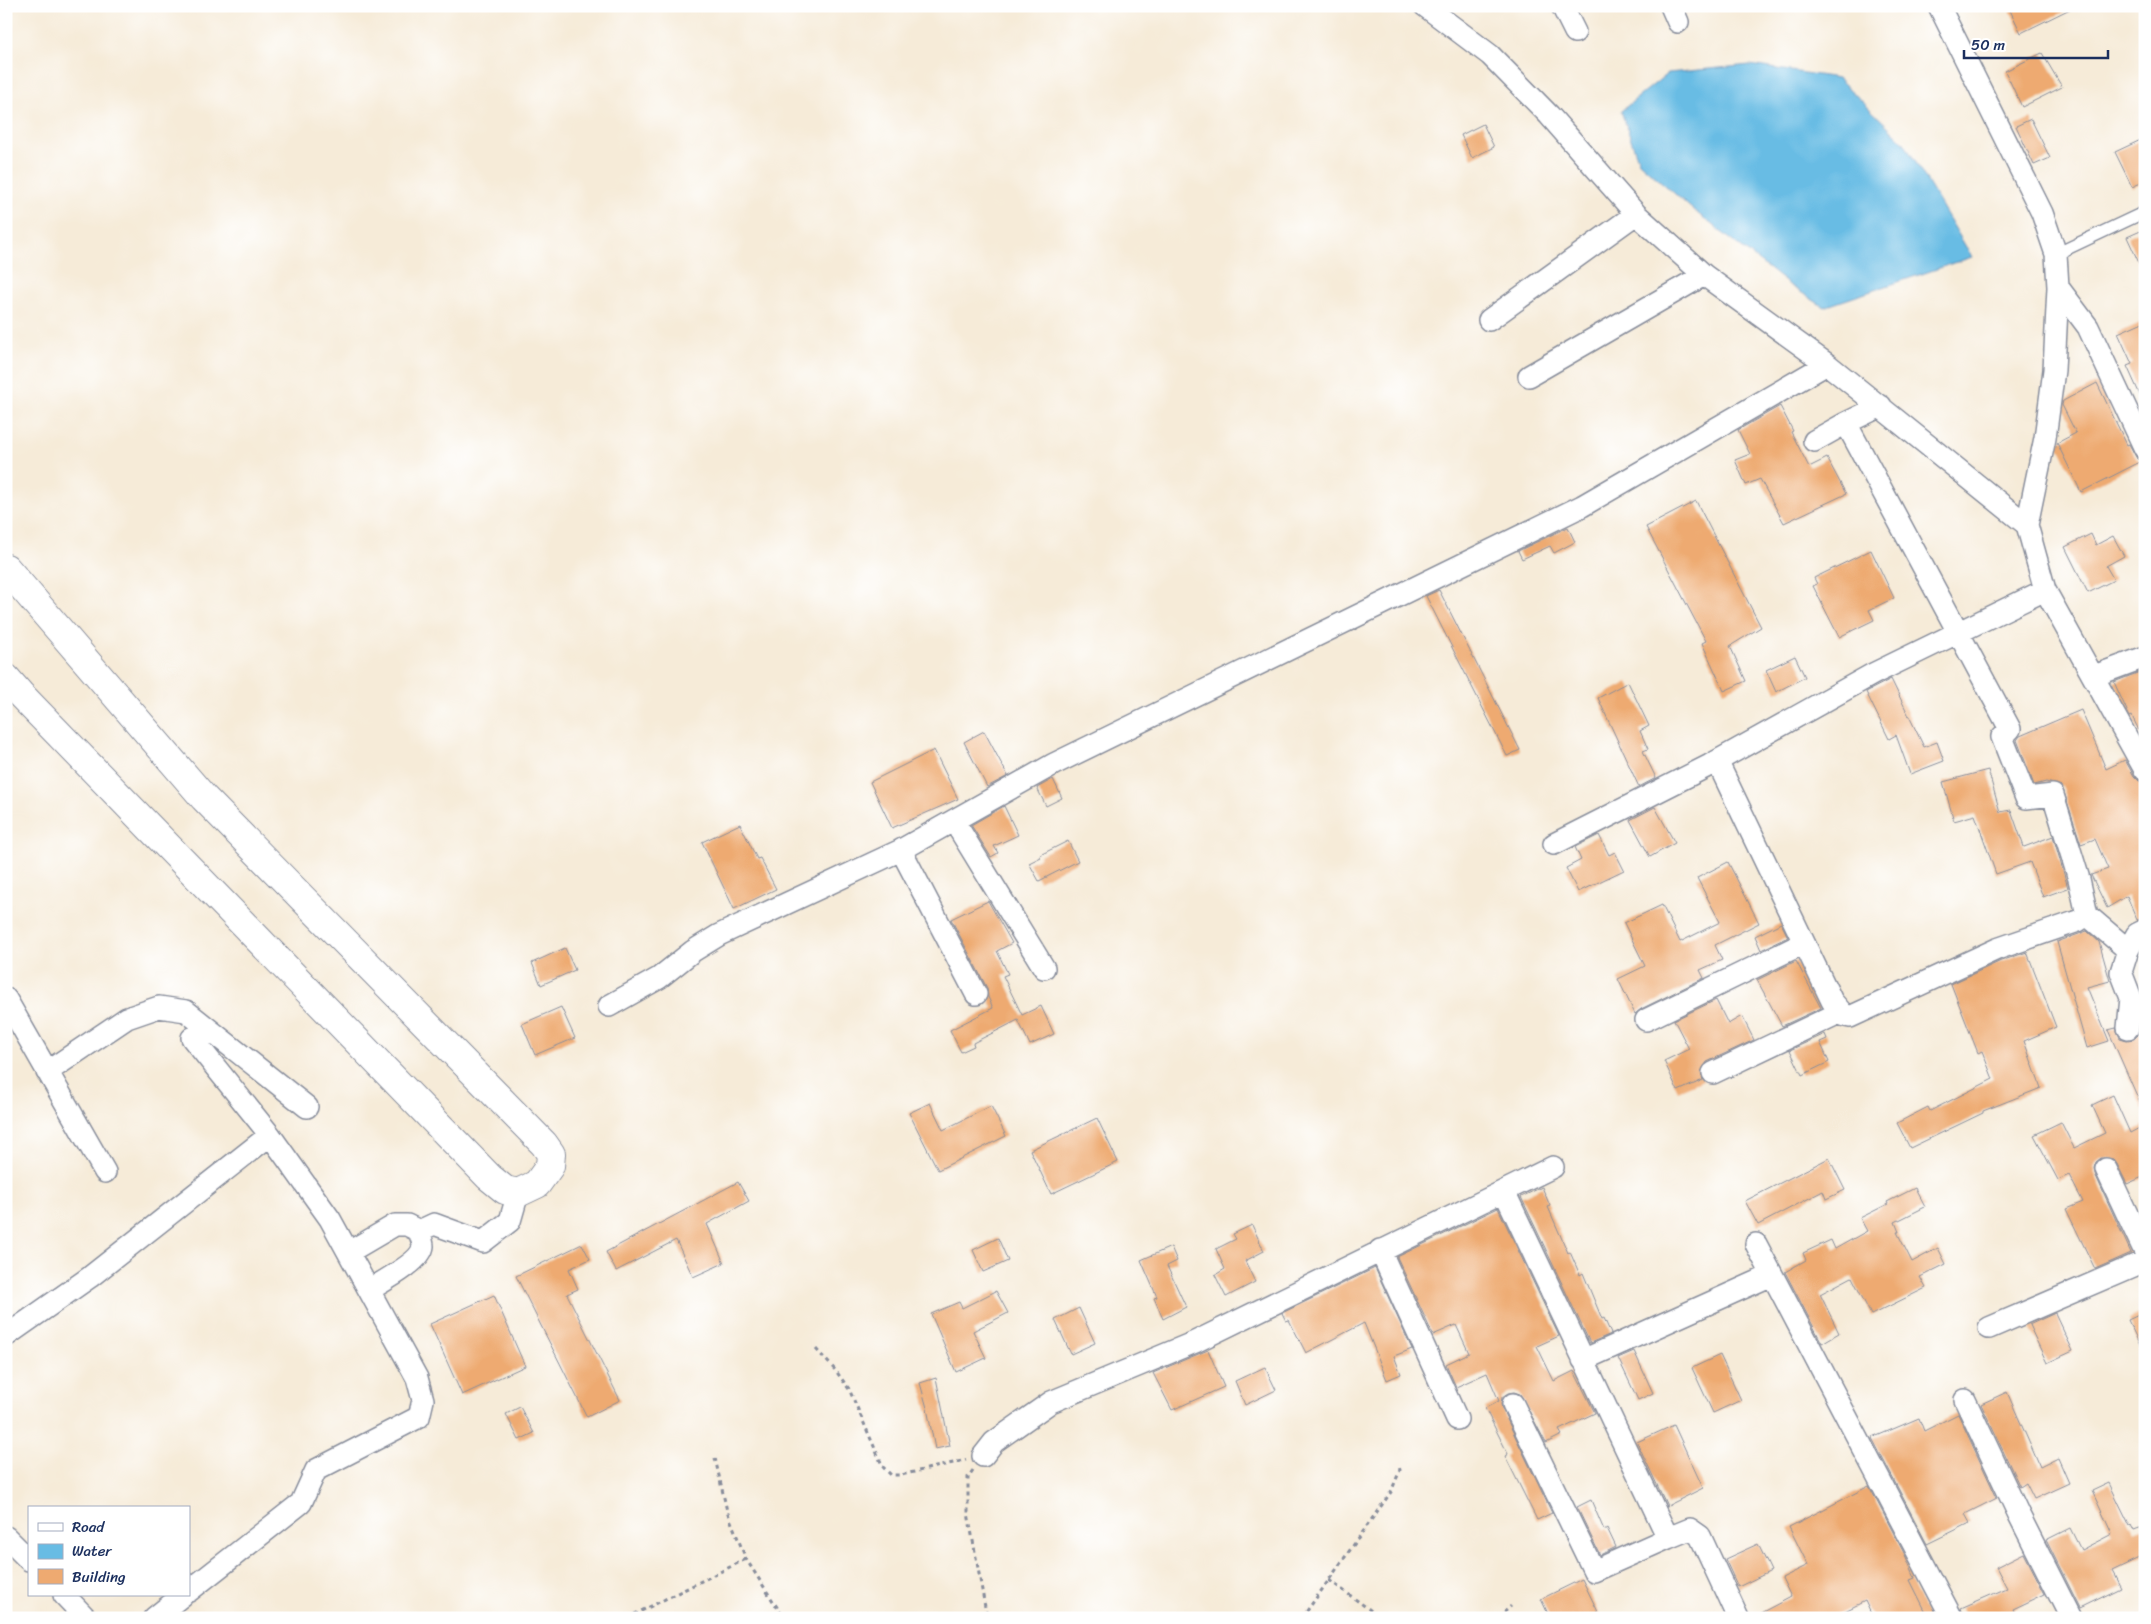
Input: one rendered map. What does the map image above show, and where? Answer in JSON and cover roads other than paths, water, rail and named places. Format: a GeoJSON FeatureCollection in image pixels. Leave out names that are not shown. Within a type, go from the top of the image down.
{"type":"FeatureCollection","features":[{"type":"Feature","properties":{"kind":"street"},"geometry":{"type":"LineString","coordinates":[[1425,6],[1490,56],[1549,115],[1636,214],[1704,275],[1827,364],[2027,525]]}},
{"type":"Feature","properties":{"kind":"street"},"geometry":{"type":"LineString","coordinates":[[1562,6],[1575,32]]}},
{"type":"Feature","properties":{"kind":"street"},"geometry":{"type":"LineString","coordinates":[[1939,6],[2042,212],[2056,254],[2058,287],[2054,370],[2045,438],[2027,525],[2045,590],[2145,770]]}},
{"type":"Feature","properties":{"kind":"street"},"geometry":{"type":"LineString","coordinates":[[1489,320],[1636,214]]}},
{"type":"Feature","properties":{"kind":"street"},"geometry":{"type":"LineString","coordinates":[[1529,376],[1704,275]]}},
{"type":"Feature","properties":{"kind":"street"},"geometry":{"type":"LineString","coordinates":[[2058,287],[2088,327],[2142,435]]}},
{"type":"Feature","properties":{"kind":"street"},"geometry":{"type":"LineString","coordinates":[[609,1006],[659,978],[694,951],[720,935],[901,850],[1054,764],[1582,506],[1827,364]]}},
{"type":"Feature","properties":{"kind":"street"},"geometry":{"type":"LineString","coordinates":[[1814,441],[1881,406]]}},
{"type":"Feature","properties":{"kind":"street"},"geometry":{"type":"LineString","coordinates":[[1846,423],[2010,729],[2002,736],[2026,798],[2052,795],[2079,879],[2087,915],[2128,950]]}},
{"type":"Feature","properties":{"kind":"street"},"geometry":{"type":"LineString","coordinates":[[6,568],[204,798],[544,1144],[551,1154],[550,1166],[537,1184],[518,1193],[505,1190],[489,1177],[11,691]]}},
{"type":"Feature","properties":{"kind":"street"},"geometry":{"type":"LineString","coordinates":[[1554,844],[1717,761],[1873,674],[2045,590]]}},
{"type":"Feature","properties":{"kind":"street"},"geometry":{"type":"LineString","coordinates":[[2094,676],[2145,657]]}},
{"type":"Feature","properties":{"kind":"street"},"geometry":{"type":"LineString","coordinates":[[1717,761],[1832,1001],[1845,1016],[1850,1017],[1997,949],[2078,921],[2087,915]]}},
{"type":"Feature","properties":{"kind":"street"},"geometry":{"type":"LineString","coordinates":[[954,821],[1044,968]]}},
{"type":"Feature","properties":{"kind":"street"},"geometry":{"type":"LineString","coordinates":[[901,850],[976,994]]}},
{"type":"Feature","properties":{"kind":"street"},"geometry":{"type":"LineString","coordinates":[[2128,1028],[2131,998],[2121,972],[2128,950],[2137,934],[2145,930]]}},
{"type":"Feature","properties":{"kind":"street"},"geometry":{"type":"LineString","coordinates":[[1646,1020],[1804,943]]}},
{"type":"Feature","properties":{"kind":"street"},"geometry":{"type":"LineString","coordinates":[[6,999],[105,1172]]}},
{"type":"Feature","properties":{"kind":"street"},"geometry":{"type":"LineString","coordinates":[[47,1072],[127,1018],[159,1007],[186,1011],[307,1107]]}},
{"type":"Feature","properties":{"kind":"street"},"geometry":{"type":"LineString","coordinates":[[1713,1073],[1841,1012]]}},
{"type":"Feature","properties":{"kind":"street"},"geometry":{"type":"LineString","coordinates":[[190,1590],[302,1503],[316,1470],[418,1417],[423,1400],[417,1378],[350,1252],[330,1219],[270,1136],[192,1038]]}},
{"type":"Feature","properties":{"kind":"street"},"geometry":{"type":"LineString","coordinates":[[6,1336],[90,1277],[270,1136]]}},
{"type":"Feature","properties":{"kind":"street"},"geometry":{"type":"LineString","coordinates":[[983,1456],[994,1442],[1050,1402],[1195,1342],[1553,1167]]}},
{"type":"Feature","properties":{"kind":"street"},"geometry":{"type":"LineString","coordinates":[[2106,1169],[2145,1252]]}},
{"type":"Feature","properties":{"kind":"street"},"geometry":{"type":"LineString","coordinates":[[1504,1191],[1668,1538]]}},
{"type":"Feature","properties":{"kind":"street"},"geometry":{"type":"LineString","coordinates":[[419,1231],[434,1224],[483,1242],[510,1221],[518,1193]]}},
{"type":"Feature","properties":{"kind":"street"},"geometry":{"type":"LineString","coordinates":[[350,1252],[395,1225],[407,1224],[419,1231],[423,1246],[420,1254],[405,1267],[369,1290]]}},
{"type":"Feature","properties":{"kind":"street"},"geometry":{"type":"LineString","coordinates":[[1756,1244],[1952,1618]]}},
{"type":"Feature","properties":{"kind":"street"},"geometry":{"type":"LineString","coordinates":[[1380,1250],[1457,1419]]}},
{"type":"Feature","properties":{"kind":"street"},"geometry":{"type":"LineString","coordinates":[[1989,1328],[2145,1261]]}},
{"type":"Feature","properties":{"kind":"street"},"geometry":{"type":"LineString","coordinates":[[1583,1360],[1772,1275]]}},
{"type":"Feature","properties":{"kind":"street"},"geometry":{"type":"LineString","coordinates":[[1966,1400],[2019,1515],[2071,1618]]}},
{"type":"Feature","properties":{"kind":"street"},"geometry":{"type":"LineString","coordinates":[[1513,1404],[1594,1571],[1690,1529],[1700,1536],[1738,1618]]}},
{"type":"Feature","properties":{"kind":"street"},"geometry":{"type":"LineString","coordinates":[[6,1538],[28,1559]]}},
{"type":"Feature","properties":{"kind":"street"},"geometry":{"type":"LineString","coordinates":[[65,1596],[86,1618]]}},
{"type":"Feature","properties":{"kind":"street"},"geometry":{"type":"LineString","coordinates":[[154,1618],[182,1596]]}},
{"type":"Feature","properties":{"kind":"lane"},"geometry":{"type":"LineString","coordinates":[[2056,254],[2145,212]]}},
{"type":"Feature","properties":{"kind":"water"},"geometry":{"type":"Polygon","coordinates":[[[1750,65],[1838,78],[1903,141],[1972,257],[1824,307],[1788,284],[1692,209],[1639,162],[1621,111],[1668,73],[1750,65]]]}}]}
